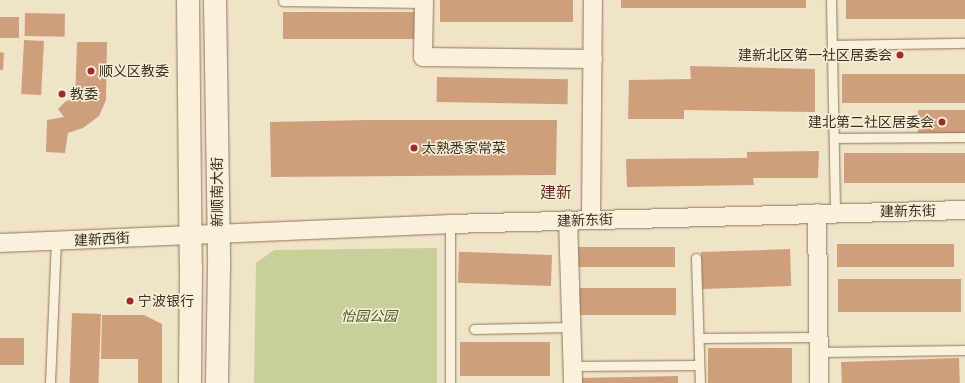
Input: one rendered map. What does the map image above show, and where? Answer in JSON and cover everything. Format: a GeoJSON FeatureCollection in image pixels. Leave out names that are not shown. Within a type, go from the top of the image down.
{"type":"FeatureCollection","features":[{"type":"Feature","properties":{"kind":"main road","name":"新顺南大街"},"geometry":{"type":"LineString","coordinates":[[188,0],[204,233],[219,268],[217,383]]}},
{"type":"Feature","properties":{"kind":"main road","name":"新顺南大街"},"geometry":{"type":"LineString","coordinates":[[190,383],[204,233],[215,0]]}},
{"type":"Feature","properties":{"kind":"street"},"geometry":{"type":"LineString","coordinates":[[591,220],[593,0]]}},
{"type":"Feature","properties":{"kind":"street"},"geometry":{"type":"LineString","coordinates":[[424,1],[423,57],[593,59]]}},
{"type":"Feature","properties":{"kind":"street","name":"建新东街"},"geometry":{"type":"LineString","coordinates":[[204,233],[568,220],[965,210]]}},
{"type":"Feature","properties":{"kind":"street"},"geometry":{"type":"LineString","coordinates":[[817,213],[819,383]]}},
{"type":"Feature","properties":{"kind":"street"},"geometry":{"type":"LineString","coordinates":[[568,220],[573,374]]}},
{"type":"Feature","properties":{"kind":"street","name":"建新西街"},"geometry":{"type":"LineString","coordinates":[[0,243],[56,242],[204,233]]}},
{"type":"Feature","properties":{"kind":"lane"},"geometry":{"type":"LineString","coordinates":[[831,0],[835,213]]}},
{"type":"Feature","properties":{"kind":"lane"},"geometry":{"type":"LineString","coordinates":[[283,1],[424,1]]}},
{"type":"Feature","properties":{"kind":"lane"},"geometry":{"type":"LineString","coordinates":[[832,45],[965,43]]}},
{"type":"Feature","properties":{"kind":"lane"},"geometry":{"type":"LineString","coordinates":[[834,138],[965,137]]}},
{"type":"Feature","properties":{"kind":"lane"},"geometry":{"type":"LineString","coordinates":[[450,224],[450,383]]}},
{"type":"Feature","properties":{"kind":"lane"},"geometry":{"type":"LineString","coordinates":[[50,383],[56,242]]}},
{"type":"Feature","properties":{"kind":"lane"},"geometry":{"type":"LineString","coordinates":[[696,258],[700,383]]}},
{"type":"Feature","properties":{"kind":"lane"},"geometry":{"type":"LineString","coordinates":[[474,329],[571,327]]}},
{"type":"Feature","properties":{"kind":"lane"},"geometry":{"type":"LineString","coordinates":[[699,338],[818,345],[965,350]]}},
{"type":"Feature","properties":{"kind":"lane"},"geometry":{"type":"LineString","coordinates":[[573,374],[699,365]]}},
{"type":"Feature","properties":{"kind":"green space","name":"怡园公园"},"geometry":{"type":"Polygon","coordinates":[[[437,248],[437,383],[254,383],[256,263],[274,250],[437,248]]]}},
{"type":"Feature","properties":{"kind":"building"},"geometry":{"type":"Polygon","coordinates":[[[440,0],[573,0],[573,22],[440,22],[440,0]]]}},
{"type":"Feature","properties":{"kind":"building"},"geometry":{"type":"Polygon","coordinates":[[[621,0],[806,0],[806,8],[621,8],[621,0]]]}},
{"type":"Feature","properties":{"kind":"building"},"geometry":{"type":"Polygon","coordinates":[[[846,0],[965,0],[965,19],[846,19],[846,0]]]}},
{"type":"Feature","properties":{"kind":"building"},"geometry":{"type":"Polygon","coordinates":[[[283,12],[415,12],[415,39],[283,39],[283,12]]]}},
{"type":"Feature","properties":{"kind":"building"},"geometry":{"type":"Polygon","coordinates":[[[25,13],[65,14],[65,37],[25,36],[25,13]]]}},
{"type":"Feature","properties":{"kind":"building"},"geometry":{"type":"Polygon","coordinates":[[[0,17],[19,17],[19,38],[0,38],[0,17]]]}},
{"type":"Feature","properties":{"kind":"building"},"geometry":{"type":"Polygon","coordinates":[[[24,40],[44,41],[41,95],[21,94],[24,40]]]}},
{"type":"Feature","properties":{"kind":"building","name":"顺义区教委"},"geometry":{"type":"Polygon","coordinates":[[[77,42],[107,42],[106,100],[99,116],[83,128],[68,133],[65,153],[46,152],[47,120],[64,117],[58,109],[66,101],[75,99],[77,42]]]}},
{"type":"Feature","properties":{"kind":"building"},"geometry":{"type":"Polygon","coordinates":[[[0,52],[4,53],[3,70],[0,70],[0,52]]]}},
{"type":"Feature","properties":{"kind":"building"},"geometry":{"type":"Polygon","coordinates":[[[690,66],[815,69],[815,112],[684,110],[684,119],[628,119],[629,80],[691,79],[690,66]]]}},
{"type":"Feature","properties":{"kind":"building"},"geometry":{"type":"Polygon","coordinates":[[[842,74],[965,74],[965,103],[842,103],[842,74]]]}},
{"type":"Feature","properties":{"kind":"building"},"geometry":{"type":"Polygon","coordinates":[[[437,77],[568,79],[568,104],[437,102],[437,77]]]}},
{"type":"Feature","properties":{"kind":"building","name":"建北第二社区居委会"},"geometry":{"type":"Polygon","coordinates":[[[918,110],[965,110],[965,134],[918,134],[918,110]]]}},
{"type":"Feature","properties":{"kind":"building","name":"太熟悉家常菜"},"geometry":{"type":"Polygon","coordinates":[[[368,120],[557,120],[556,175],[271,177],[270,122],[368,120]]]}},
{"type":"Feature","properties":{"kind":"building"},"geometry":{"type":"Polygon","coordinates":[[[819,151],[818,178],[753,178],[754,185],[627,187],[626,159],[747,158],[747,152],[819,151]]]}},
{"type":"Feature","properties":{"kind":"building"},"geometry":{"type":"Polygon","coordinates":[[[844,153],[965,153],[965,183],[844,183],[844,153]]]}},
{"type":"Feature","properties":{"kind":"building"},"geometry":{"type":"Polygon","coordinates":[[[837,244],[954,244],[954,267],[837,267],[837,244]]]}},
{"type":"Feature","properties":{"kind":"building"},"geometry":{"type":"Polygon","coordinates":[[[577,247],[675,247],[675,267],[577,267],[577,247]]]}},
{"type":"Feature","properties":{"kind":"building"},"geometry":{"type":"Polygon","coordinates":[[[790,249],[791,286],[702,289],[701,252],[790,249]]]}},
{"type":"Feature","properties":{"kind":"building"},"geometry":{"type":"Polygon","coordinates":[[[459,252],[552,255],[551,286],[458,283],[459,252]]]}},
{"type":"Feature","properties":{"kind":"building"},"geometry":{"type":"Polygon","coordinates":[[[838,279],[961,279],[961,312],[838,312],[838,279]]]}},
{"type":"Feature","properties":{"kind":"building"},"geometry":{"type":"Polygon","coordinates":[[[575,288],[676,288],[676,315],[575,315],[575,288]]]}},
{"type":"Feature","properties":{"kind":"building"},"geometry":{"type":"Polygon","coordinates":[[[72,313],[101,314],[99,383],[70,383],[72,313]]]}},
{"type":"Feature","properties":{"kind":"building"},"geometry":{"type":"Polygon","coordinates":[[[102,315],[144,315],[162,324],[162,383],[138,383],[138,359],[101,359],[102,315]]]}},
{"type":"Feature","properties":{"kind":"building"},"geometry":{"type":"Polygon","coordinates":[[[0,338],[24,338],[24,365],[0,365],[0,338]]]}},
{"type":"Feature","properties":{"kind":"building"},"geometry":{"type":"Polygon","coordinates":[[[460,342],[550,342],[550,376],[460,376],[460,342]]]}},
{"type":"Feature","properties":{"kind":"building"},"geometry":{"type":"Polygon","coordinates":[[[708,348],[792,348],[792,383],[708,383],[708,348]]]}},
{"type":"Feature","properties":{"kind":"building"},"geometry":{"type":"Polygon","coordinates":[[[959,358],[960,383],[842,383],[841,362],[959,358]]]}},
{"type":"Feature","properties":{"kind":"building"},"geometry":{"type":"Polygon","coordinates":[[[678,376],[678,383],[578,383],[578,378],[678,376]]]}},
{"type":"Feature","properties":{"kind":"place","name":"建新北区第一社区居委会"},"geometry":{"type":"Point","coordinates":[900,55]}},
{"type":"Feature","properties":{"kind":"place","name":"顺义区教委"},"geometry":{"type":"Point","coordinates":[91,71]}},
{"type":"Feature","properties":{"kind":"place","name":"教委"},"geometry":{"type":"Point","coordinates":[62,94]}},
{"type":"Feature","properties":{"kind":"place","name":"建北第二社区居委会"},"geometry":{"type":"Point","coordinates":[942,122]}},
{"type":"Feature","properties":{"kind":"place","name":"太熟悉家常菜"},"geometry":{"type":"Point","coordinates":[414,148]}},
{"type":"Feature","properties":{"kind":"place","name":"宁波银行"},"geometry":{"type":"Point","coordinates":[130,301]}},
{"type":"Feature","properties":{"kind":"district","name":"建新"},"geometry":{"type":"Point","coordinates":[556,193]}}]}
